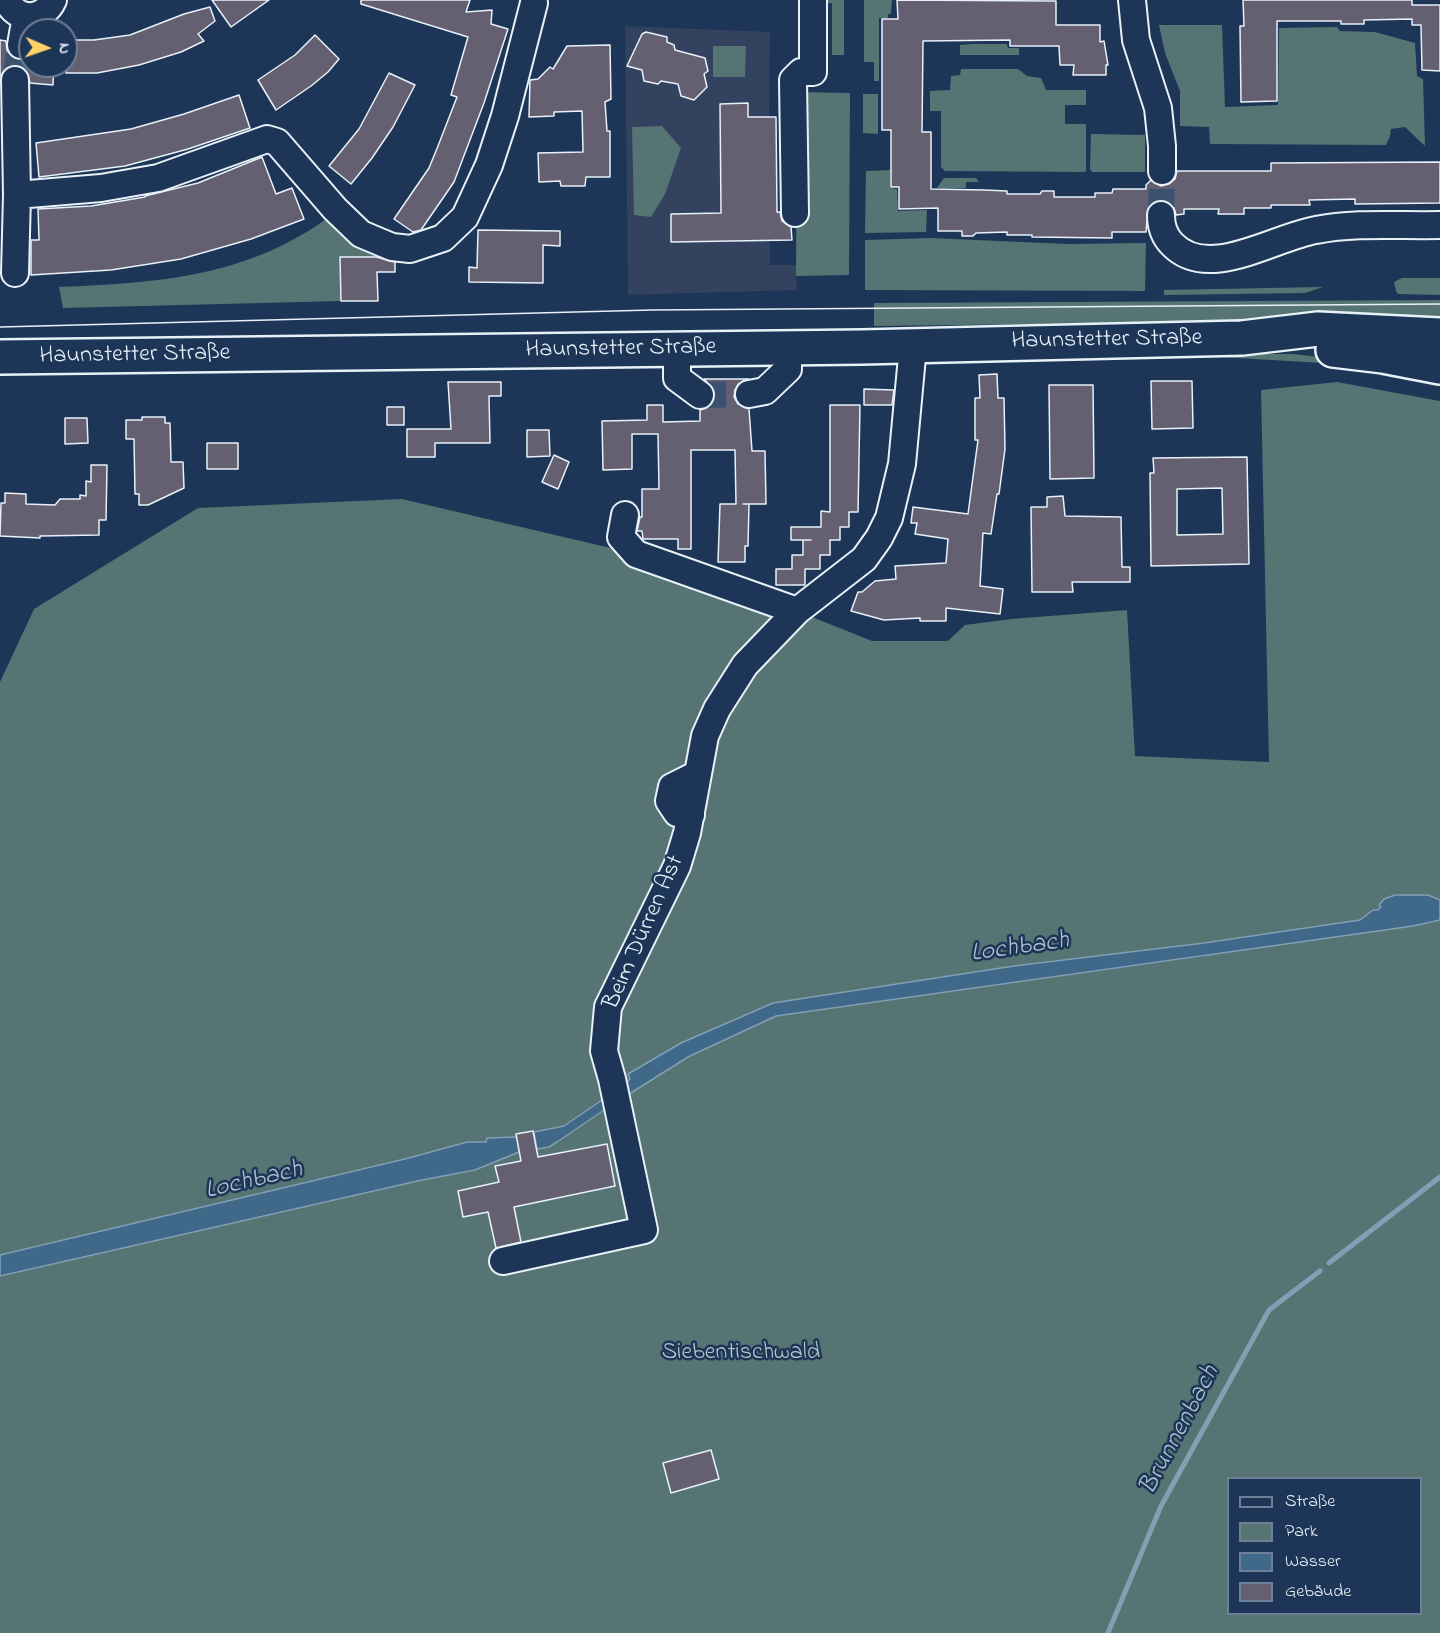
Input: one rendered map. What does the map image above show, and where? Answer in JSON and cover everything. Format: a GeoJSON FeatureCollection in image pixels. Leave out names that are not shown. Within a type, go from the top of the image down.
{"type":"FeatureCollection","features":[{"type":"Feature","properties":{"kind":"main road","name":"Haunstetter Straße"},"geometry":{"type":"LineString","coordinates":[[0,357],[789,349],[1242,338],[1318,329],[1440,335]]}},
{"type":"Feature","properties":{"kind":"main road","name":"Haunstetter Straße"},"geometry":{"type":"LineString","coordinates":[[1242,338],[1383,356],[1440,367]]}},
{"type":"Feature","properties":{"kind":"street"},"geometry":{"type":"LineString","coordinates":[[17,8],[41,14],[47,10],[52,0]]}},
{"type":"Feature","properties":{"kind":"street"},"geometry":{"type":"LineString","coordinates":[[795,213],[793,81],[801,72],[813,72],[813,0]]}},
{"type":"Feature","properties":{"kind":"street"},"geometry":{"type":"LineString","coordinates":[[1132,0],[1136,40],[1158,108],[1162,171]]}},
{"type":"Feature","properties":{"kind":"street"},"geometry":{"type":"LineString","coordinates":[[17,195],[102,188],[158,178],[267,139],[277,142],[335,209],[361,234],[392,248],[410,249],[443,237],[465,217],[489,165],[538,1]]}},
{"type":"Feature","properties":{"kind":"street"},"geometry":{"type":"LineString","coordinates":[[15,80],[17,195],[15,273]]}},
{"type":"Feature","properties":{"kind":"street"},"geometry":{"type":"LineString","coordinates":[[1161,215],[1161,225],[1169,241],[1179,252],[1202,258],[1228,257],[1315,230],[1377,225],[1440,225]]}},
{"type":"Feature","properties":{"kind":"street","name":"Beim Dürren Ast"},"geometry":{"type":"LineString","coordinates":[[503,1261],[644,1230],[604,1051],[608,1007],[677,866],[690,815],[705,736],[717,709],[745,665],[797,611],[864,559],[879,538],[889,518],[902,464],[913,346]]}},
{"type":"Feature","properties":{"kind":"street"},"geometry":{"type":"LineString","coordinates":[[677,349],[677,378],[700,395]]}},
{"type":"Feature","properties":{"kind":"street"},"geometry":{"type":"LineString","coordinates":[[749,394],[765,391],[788,369],[789,349]]}},
{"type":"Feature","properties":{"kind":"street"},"geometry":{"type":"LineString","coordinates":[[625,515],[621,537],[636,554],[797,611]]}},
{"type":"Feature","properties":{"kind":"shaded area"},"geometry":{"type":"Polygon","coordinates":[[[625,26],[770,32],[769,116],[776,117],[777,212],[791,212],[792,240],[770,241],[770,265],[796,265],[797,290],[628,295],[625,26]]]}},
{"type":"Feature","properties":{"kind":"green space"},"geometry":{"type":"Polygon","coordinates":[[[817,0],[844,0],[844,55],[832,55],[832,3],[813,3],[817,0]]]}},
{"type":"Feature","properties":{"kind":"green space"},"geometry":{"type":"Polygon","coordinates":[[[864,0],[892,0],[891,14],[888,14],[888,18],[879,18],[879,81],[874,81],[874,62],[864,62],[864,0]]]}},
{"type":"Feature","properties":{"kind":"green space"},"geometry":{"type":"Polygon","coordinates":[[[1159,25],[1222,25],[1225,107],[1278,105],[1279,28],[1337,27],[1340,31],[1375,32],[1415,43],[1417,76],[1423,79],[1425,146],[1405,127],[1391,129],[1386,145],[1210,144],[1209,127],[1180,126],[1180,91],[1165,53],[1159,25]]]}},
{"type":"Feature","properties":{"kind":"green space"},"geometry":{"type":"Polygon","coordinates":[[[1007,44],[1008,48],[1019,48],[1019,55],[960,55],[960,45],[1007,44]]]}},
{"type":"Feature","properties":{"kind":"green space"},"geometry":{"type":"Polygon","coordinates":[[[713,46],[746,46],[745,77],[713,77],[713,46]]]}},
{"type":"Feature","properties":{"kind":"green space"},"geometry":{"type":"Polygon","coordinates":[[[961,69],[1018,69],[1027,76],[1041,78],[1046,90],[1086,90],[1086,105],[1065,105],[1065,124],[1086,124],[1086,171],[945,171],[941,167],[941,111],[930,111],[930,91],[950,90],[951,76],[960,75],[961,69]]]}},
{"type":"Feature","properties":{"kind":"green space"},"geometry":{"type":"Polygon","coordinates":[[[797,92],[850,93],[849,275],[796,276],[797,92]]]}},
{"type":"Feature","properties":{"kind":"green space"},"geometry":{"type":"Polygon","coordinates":[[[863,94],[878,94],[878,134],[863,133],[863,94]]]}},
{"type":"Feature","properties":{"kind":"green space"},"geometry":{"type":"Polygon","coordinates":[[[662,126],[681,148],[665,194],[651,217],[634,215],[632,127],[662,126]]]}},
{"type":"Feature","properties":{"kind":"green space"},"geometry":{"type":"Polygon","coordinates":[[[1091,134],[1145,135],[1145,172],[1092,172],[1090,169],[1091,134]]]}},
{"type":"Feature","properties":{"kind":"green space"},"geometry":{"type":"Polygon","coordinates":[[[890,170],[890,188],[897,189],[898,211],[927,210],[926,232],[865,233],[866,171],[890,170]]]}},
{"type":"Feature","properties":{"kind":"green space"},"geometry":{"type":"Polygon","coordinates":[[[944,178],[976,178],[979,182],[966,182],[966,188],[937,188],[944,178]]]}},
{"type":"Feature","properties":{"kind":"green space"},"geometry":{"type":"Polygon","coordinates":[[[329,217],[378,251],[377,257],[340,257],[341,301],[63,308],[59,287],[131,283],[200,273],[266,253],[298,237],[329,217]]]}},
{"type":"Feature","properties":{"kind":"green space"},"geometry":{"type":"Polygon","coordinates":[[[930,238],[1068,244],[1146,243],[1145,291],[865,290],[865,240],[930,238]]]}},
{"type":"Feature","properties":{"kind":"green space"},"geometry":{"type":"Polygon","coordinates":[[[1402,278],[1440,278],[1440,295],[1398,294],[1394,282],[1402,278]]]}},
{"type":"Feature","properties":{"kind":"green space"},"geometry":{"type":"Polygon","coordinates":[[[1323,287],[1305,293],[1164,295],[1164,290],[1323,287]]]}},
{"type":"Feature","properties":{"kind":"green space"},"geometry":{"type":"Polygon","coordinates":[[[1440,300],[1440,319],[874,326],[874,303],[1440,300]]]}},
{"type":"Feature","properties":{"kind":"green space"},"geometry":{"type":"Polygon","coordinates":[[[1226,354],[1292,354],[1349,360],[1440,376],[1440,384],[1339,364],[1220,357],[1226,354]]]}},
{"type":"Feature","properties":{"kind":"green space","name":"Siebentischwald"},"geometry":{"type":"Polygon","coordinates":[[[1337,382],[1440,401],[1440,1633],[0,1633],[0,1276],[475,1170],[519,1152],[487,1139],[487,1142],[467,1142],[409,1158],[0,1255],[0,682],[34,609],[198,508],[402,499],[636,554],[797,611],[872,641],[948,641],[965,625],[1127,610],[1135,756],[1269,762],[1261,390],[1337,382]],[[1204,943],[1014,966],[773,1003],[630,1079],[624,1085],[626,1096],[688,1057],[776,1016],[1205,956],[1204,943]],[[605,1098],[564,1126],[534,1132],[549,1147],[607,1108],[605,1098]]]}},
{"type":"Feature","properties":{"kind":"water"},"geometry":{"type":"Polygon","coordinates":[[[1395,895],[1428,895],[1440,900],[1440,920],[1413,926],[776,1016],[688,1057],[626,1096],[624,1085],[630,1079],[628,1074],[681,1043],[773,1003],[1014,966],[1204,943],[1360,920],[1373,910],[1378,910],[1384,899],[1395,895]]]}},
{"type":"Feature","properties":{"kind":"water"},"geometry":{"type":"Polygon","coordinates":[[[605,1098],[607,1108],[549,1147],[537,1149],[534,1132],[564,1126],[605,1098]]]}},
{"type":"Feature","properties":{"kind":"water"},"geometry":{"type":"Polygon","coordinates":[[[517,1137],[519,1152],[475,1170],[0,1276],[0,1255],[409,1158],[467,1142],[486,1142],[487,1138],[517,1137]]]}},
{"type":"Feature","properties":{"kind":"building"},"geometry":{"type":"Polygon","coordinates":[[[212,0],[269,0],[231,27],[212,0]]]}},
{"type":"Feature","properties":{"kind":"building"},"geometry":{"type":"Polygon","coordinates":[[[361,0],[470,0],[466,12],[492,10],[491,24],[508,29],[484,103],[454,182],[421,230],[413,232],[394,219],[429,168],[438,146],[457,97],[451,95],[468,37],[361,4],[361,0]]]}},
{"type":"Feature","properties":{"kind":"building"},"geometry":{"type":"Polygon","coordinates":[[[897,0],[1056,1],[1056,25],[1100,25],[1100,42],[1104,41],[1108,65],[1106,65],[1106,75],[1073,75],[1074,65],[1060,65],[1059,46],[1010,46],[1010,40],[923,41],[922,132],[931,132],[931,189],[1007,191],[1007,194],[1040,194],[1042,191],[1054,191],[1054,197],[1095,197],[1095,193],[1112,193],[1113,189],[1146,189],[1146,185],[1151,180],[1161,186],[1169,184],[1175,179],[1177,171],[1271,171],[1271,163],[1440,162],[1440,203],[1355,204],[1355,199],[1309,200],[1310,205],[1244,208],[1244,214],[1218,214],[1219,209],[1184,209],[1184,214],[1176,215],[1169,202],[1160,200],[1148,209],[1146,232],[1112,232],[1112,238],[1032,237],[1032,235],[1007,235],[1007,232],[962,236],[962,231],[938,231],[938,208],[899,209],[899,187],[891,187],[891,130],[882,130],[882,19],[898,19],[897,0]]]}},
{"type":"Feature","properties":{"kind":"building"},"geometry":{"type":"Polygon","coordinates":[[[1243,0],[1412,0],[1412,5],[1440,5],[1440,71],[1422,70],[1421,25],[1412,25],[1412,19],[1364,20],[1364,24],[1341,24],[1341,21],[1277,21],[1277,101],[1241,102],[1240,26],[1244,26],[1243,0]]]}},
{"type":"Feature","properties":{"kind":"building"},"geometry":{"type":"Polygon","coordinates":[[[210,7],[215,21],[198,34],[204,41],[181,52],[139,65],[97,73],[78,73],[78,40],[130,35],[184,14],[210,7]]]}},
{"type":"Feature","properties":{"kind":"building"},"geometry":{"type":"Polygon","coordinates":[[[646,32],[667,37],[667,42],[674,45],[675,50],[705,58],[708,71],[704,74],[707,87],[694,100],[681,96],[678,84],[644,81],[642,70],[627,66],[642,34],[646,32]]]}},
{"type":"Feature","properties":{"kind":"building"},"geometry":{"type":"Polygon","coordinates":[[[315,35],[339,59],[311,86],[276,110],[258,80],[295,55],[315,35]]]}},
{"type":"Feature","properties":{"kind":"building"},"geometry":{"type":"Polygon","coordinates":[[[0,40],[6,41],[7,50],[12,57],[18,60],[18,66],[7,68],[0,77],[0,40]]]}},
{"type":"Feature","properties":{"kind":"building"},"geometry":{"type":"Polygon","coordinates":[[[610,45],[611,99],[605,102],[607,131],[610,131],[610,177],[586,177],[585,186],[561,186],[560,181],[539,182],[538,153],[583,152],[582,111],[554,112],[554,116],[529,117],[530,80],[538,79],[550,67],[553,69],[567,46],[610,45]]]}},
{"type":"Feature","properties":{"kind":"building"},"geometry":{"type":"Polygon","coordinates":[[[389,73],[415,85],[393,127],[351,184],[329,166],[359,129],[389,73]]]}},
{"type":"Feature","properties":{"kind":"building"},"geometry":{"type":"Polygon","coordinates":[[[29,78],[53,78],[53,85],[30,83],[29,78]]]}},
{"type":"Feature","properties":{"kind":"building"},"geometry":{"type":"Polygon","coordinates":[[[239,95],[250,128],[188,149],[125,166],[39,177],[36,143],[131,129],[239,95]]]}},
{"type":"Feature","properties":{"kind":"building"},"geometry":{"type":"Polygon","coordinates":[[[748,103],[748,117],[776,117],[777,212],[780,212],[782,221],[791,227],[792,240],[671,242],[671,214],[721,213],[720,104],[748,103]]]}},
{"type":"Feature","properties":{"kind":"building"},"geometry":{"type":"Polygon","coordinates":[[[262,157],[276,194],[292,188],[304,219],[251,239],[181,259],[111,270],[31,275],[31,240],[39,240],[38,209],[91,206],[145,197],[198,183],[262,157]]]}},
{"type":"Feature","properties":{"kind":"building"},"geometry":{"type":"Polygon","coordinates":[[[478,230],[560,231],[560,246],[543,245],[543,283],[469,282],[469,267],[477,268],[478,230]]]}},
{"type":"Feature","properties":{"kind":"building"},"geometry":{"type":"Polygon","coordinates":[[[340,257],[376,257],[395,262],[395,272],[377,272],[378,301],[341,301],[340,257]]]}},
{"type":"Feature","properties":{"kind":"building"},"geometry":{"type":"Polygon","coordinates":[[[997,374],[998,398],[1004,398],[1005,449],[991,534],[983,533],[980,586],[1003,589],[1000,614],[946,608],[946,621],[920,621],[920,618],[884,620],[851,611],[858,592],[862,592],[875,581],[896,579],[895,566],[946,563],[948,539],[915,534],[917,523],[911,523],[913,507],[968,514],[978,440],[975,440],[975,398],[980,398],[979,375],[997,374]]]}},
{"type":"Feature","properties":{"kind":"building"},"geometry":{"type":"Polygon","coordinates":[[[704,379],[749,379],[739,383],[734,397],[738,404],[749,409],[752,451],[765,451],[766,504],[749,504],[748,546],[745,546],[745,562],[718,562],[720,504],[736,504],[735,450],[691,450],[691,549],[678,549],[678,539],[643,539],[642,531],[637,531],[640,517],[642,517],[642,489],[659,489],[658,434],[632,434],[632,469],[603,470],[602,421],[647,420],[647,405],[663,405],[663,422],[700,421],[700,410],[712,404],[715,396],[713,389],[704,379]]]}},
{"type":"Feature","properties":{"kind":"building"},"geometry":{"type":"Polygon","coordinates":[[[1151,381],[1192,381],[1193,428],[1152,429],[1151,381]]]}},
{"type":"Feature","properties":{"kind":"building"},"geometry":{"type":"Polygon","coordinates":[[[448,382],[501,382],[501,396],[489,396],[490,443],[435,443],[435,457],[407,457],[407,429],[451,429],[448,382]]]}},
{"type":"Feature","properties":{"kind":"building"},"geometry":{"type":"Polygon","coordinates":[[[1049,385],[1093,385],[1094,478],[1050,479],[1049,385]]]}},
{"type":"Feature","properties":{"kind":"building"},"geometry":{"type":"Polygon","coordinates":[[[864,389],[894,390],[892,405],[864,405],[864,389]]]}},
{"type":"Feature","properties":{"kind":"building"},"geometry":{"type":"Polygon","coordinates":[[[830,405],[860,405],[858,512],[849,512],[849,527],[840,527],[840,540],[830,540],[830,555],[820,555],[820,569],[805,569],[805,585],[776,585],[776,569],[792,569],[792,555],[803,555],[803,540],[791,540],[791,527],[821,527],[821,511],[830,512],[830,405]]]}},
{"type":"Feature","properties":{"kind":"building"},"geometry":{"type":"Polygon","coordinates":[[[387,407],[404,407],[404,425],[387,425],[387,407]]]}},
{"type":"Feature","properties":{"kind":"building"},"geometry":{"type":"Polygon","coordinates":[[[142,417],[165,417],[165,423],[170,423],[171,462],[183,462],[184,488],[148,505],[139,505],[139,494],[135,494],[134,439],[126,439],[126,420],[142,420],[142,417]]]}},
{"type":"Feature","properties":{"kind":"building"},"geometry":{"type":"Polygon","coordinates":[[[65,418],[87,418],[88,443],[65,444],[65,418]]]}},
{"type":"Feature","properties":{"kind":"building"},"geometry":{"type":"Polygon","coordinates":[[[527,430],[549,430],[550,456],[527,457],[527,430]]]}},
{"type":"Feature","properties":{"kind":"building"},"geometry":{"type":"Polygon","coordinates":[[[207,443],[238,443],[238,469],[207,469],[207,443]]]}},
{"type":"Feature","properties":{"kind":"building"},"geometry":{"type":"Polygon","coordinates":[[[554,455],[569,462],[558,489],[542,482],[554,455]]]}},
{"type":"Feature","properties":{"kind":"building"},"geometry":{"type":"Polygon","coordinates":[[[1247,457],[1249,564],[1151,566],[1150,473],[1154,473],[1153,458],[1247,457]],[[1222,488],[1177,489],[1177,535],[1223,534],[1222,488]]]}},
{"type":"Feature","properties":{"kind":"building"},"geometry":{"type":"Polygon","coordinates":[[[91,465],[107,465],[106,520],[99,520],[99,535],[40,536],[40,538],[0,536],[1,503],[5,503],[5,493],[26,494],[26,504],[55,505],[60,499],[80,499],[80,495],[86,496],[86,481],[91,482],[91,465]]]}},
{"type":"Feature","properties":{"kind":"building"},"geometry":{"type":"Polygon","coordinates":[[[1063,496],[1065,516],[1121,517],[1122,567],[1130,567],[1130,582],[1072,582],[1073,592],[1032,592],[1031,507],[1047,507],[1047,497],[1063,496]]]}},
{"type":"Feature","properties":{"kind":"building"},"geometry":{"type":"Polygon","coordinates":[[[533,1131],[538,1157],[607,1144],[615,1186],[514,1207],[521,1242],[496,1248],[488,1212],[463,1217],[458,1191],[499,1182],[495,1166],[521,1161],[516,1134],[533,1131]]]}},
{"type":"Feature","properties":{"kind":"building"},"geometry":{"type":"Polygon","coordinates":[[[711,1450],[719,1479],[671,1493],[663,1463],[711,1450]]]}},
{"type":"Feature","properties":{"kind":"waterway","name":"Brunnenbach"},"geometry":{"type":"LineString","coordinates":[[1329,1263],[1440,1177]]}},
{"type":"Feature","properties":{"kind":"waterway","name":"Brunnenbach"},"geometry":{"type":"LineString","coordinates":[[1108,1633],[1161,1506],[1269,1310],[1320,1271]]}},
{"type":"Feature","properties":{"kind":"tunnel"},"geometry":{"type":"LineString","coordinates":[[15,80],[18,62]]}},
{"type":"Feature","properties":{"kind":"tunnel"},"geometry":{"type":"LineString","coordinates":[[1161,215],[1162,171]]}},
{"type":"Feature","properties":{"kind":"tunnel"},"geometry":{"type":"LineString","coordinates":[[700,395],[749,394]]}},
{"type":"Feature","properties":{"kind":"tram line"},"geometry":{"type":"LineString","coordinates":[[0,327],[652,310],[1440,304]]}},
{"type":"Feature","properties":{"kind":"water label","name":"Lochbach"},"geometry":{"type":"Point","coordinates":[1020,949]}},
{"type":"Feature","properties":{"kind":"water label","name":"Lochbach"},"geometry":{"type":"Point","coordinates":[254,1182]}}]}
